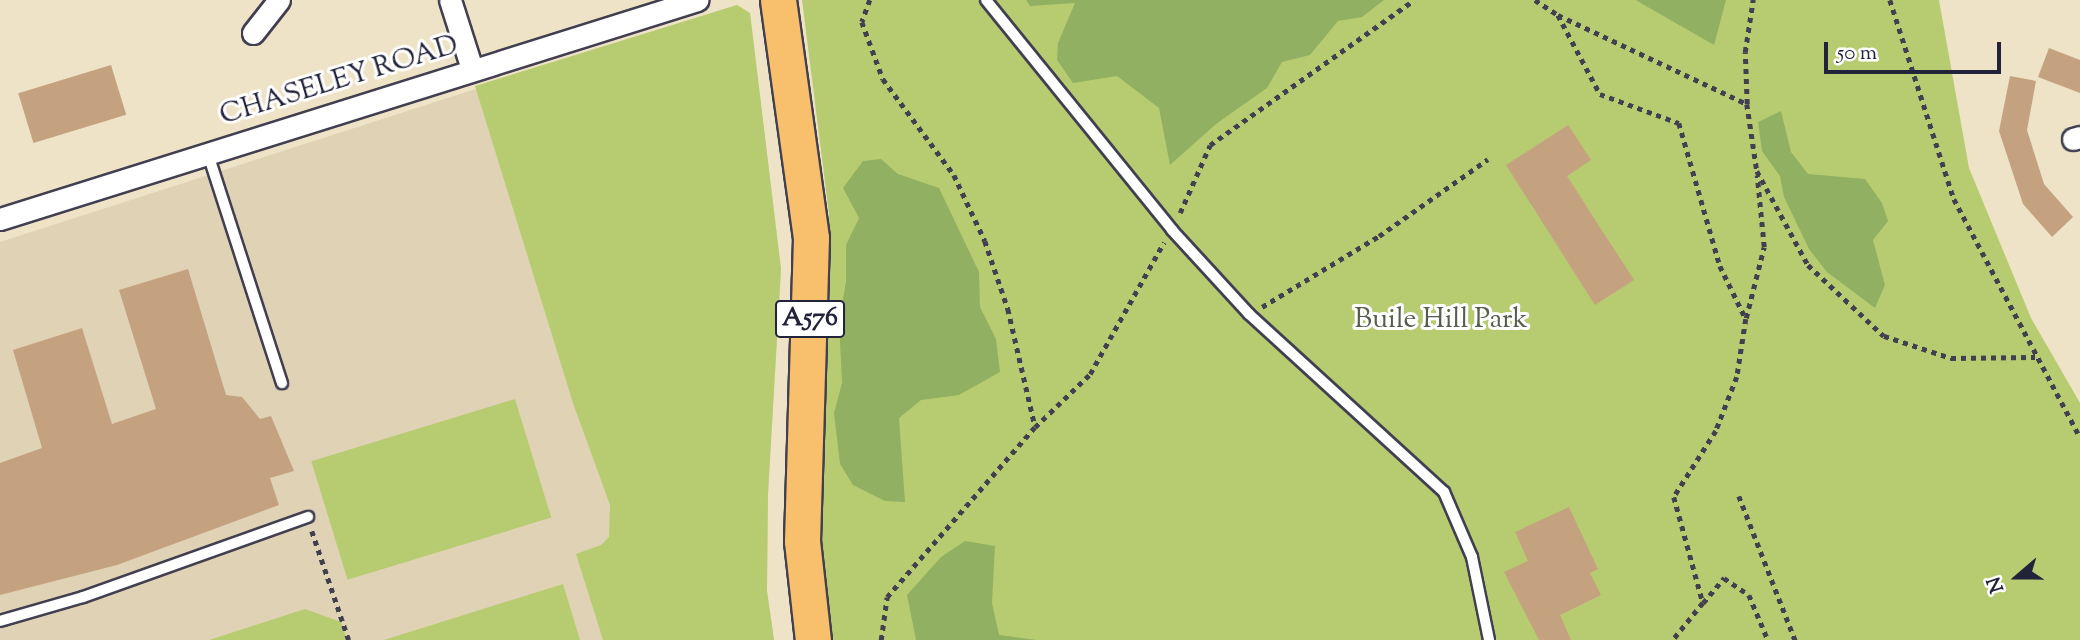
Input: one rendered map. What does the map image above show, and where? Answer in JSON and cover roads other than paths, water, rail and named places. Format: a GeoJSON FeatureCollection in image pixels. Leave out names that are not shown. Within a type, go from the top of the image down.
{"type":"FeatureCollection","features":[{"type":"Feature","properties":{"kind":"main road","name":"A576"},"geometry":{"type":"LineString","coordinates":[[778,0],[811,238],[802,541],[813,640]]}},
{"type":"Feature","properties":{"kind":"street"},"geometry":{"type":"LineString","coordinates":[[253,33],[279,0]]}},
{"type":"Feature","properties":{"kind":"street"},"geometry":{"type":"LineString","coordinates":[[450,0],[472,69]]}},
{"type":"Feature","properties":{"kind":"street","name":"CHASELEY ROAD"},"geometry":{"type":"LineString","coordinates":[[0,219],[207,151],[697,0]]}},
{"type":"Feature","properties":{"kind":"lane"},"geometry":{"type":"LineString","coordinates":[[986,0],[1172,230],[1250,314],[1444,492],[1472,556],[1489,640]]}},
{"type":"Feature","properties":{"kind":"lane"},"geometry":{"type":"LineString","coordinates":[[207,151],[282,383]]}},
{"type":"Feature","properties":{"kind":"lane"},"geometry":{"type":"LineString","coordinates":[[0,621],[83,597],[308,517]]}},
{"type":"Feature","properties":{"kind":"park label","name":"Buile Hill Park"},"geometry":{"type":"Point","coordinates":[1441,320]}}]}
